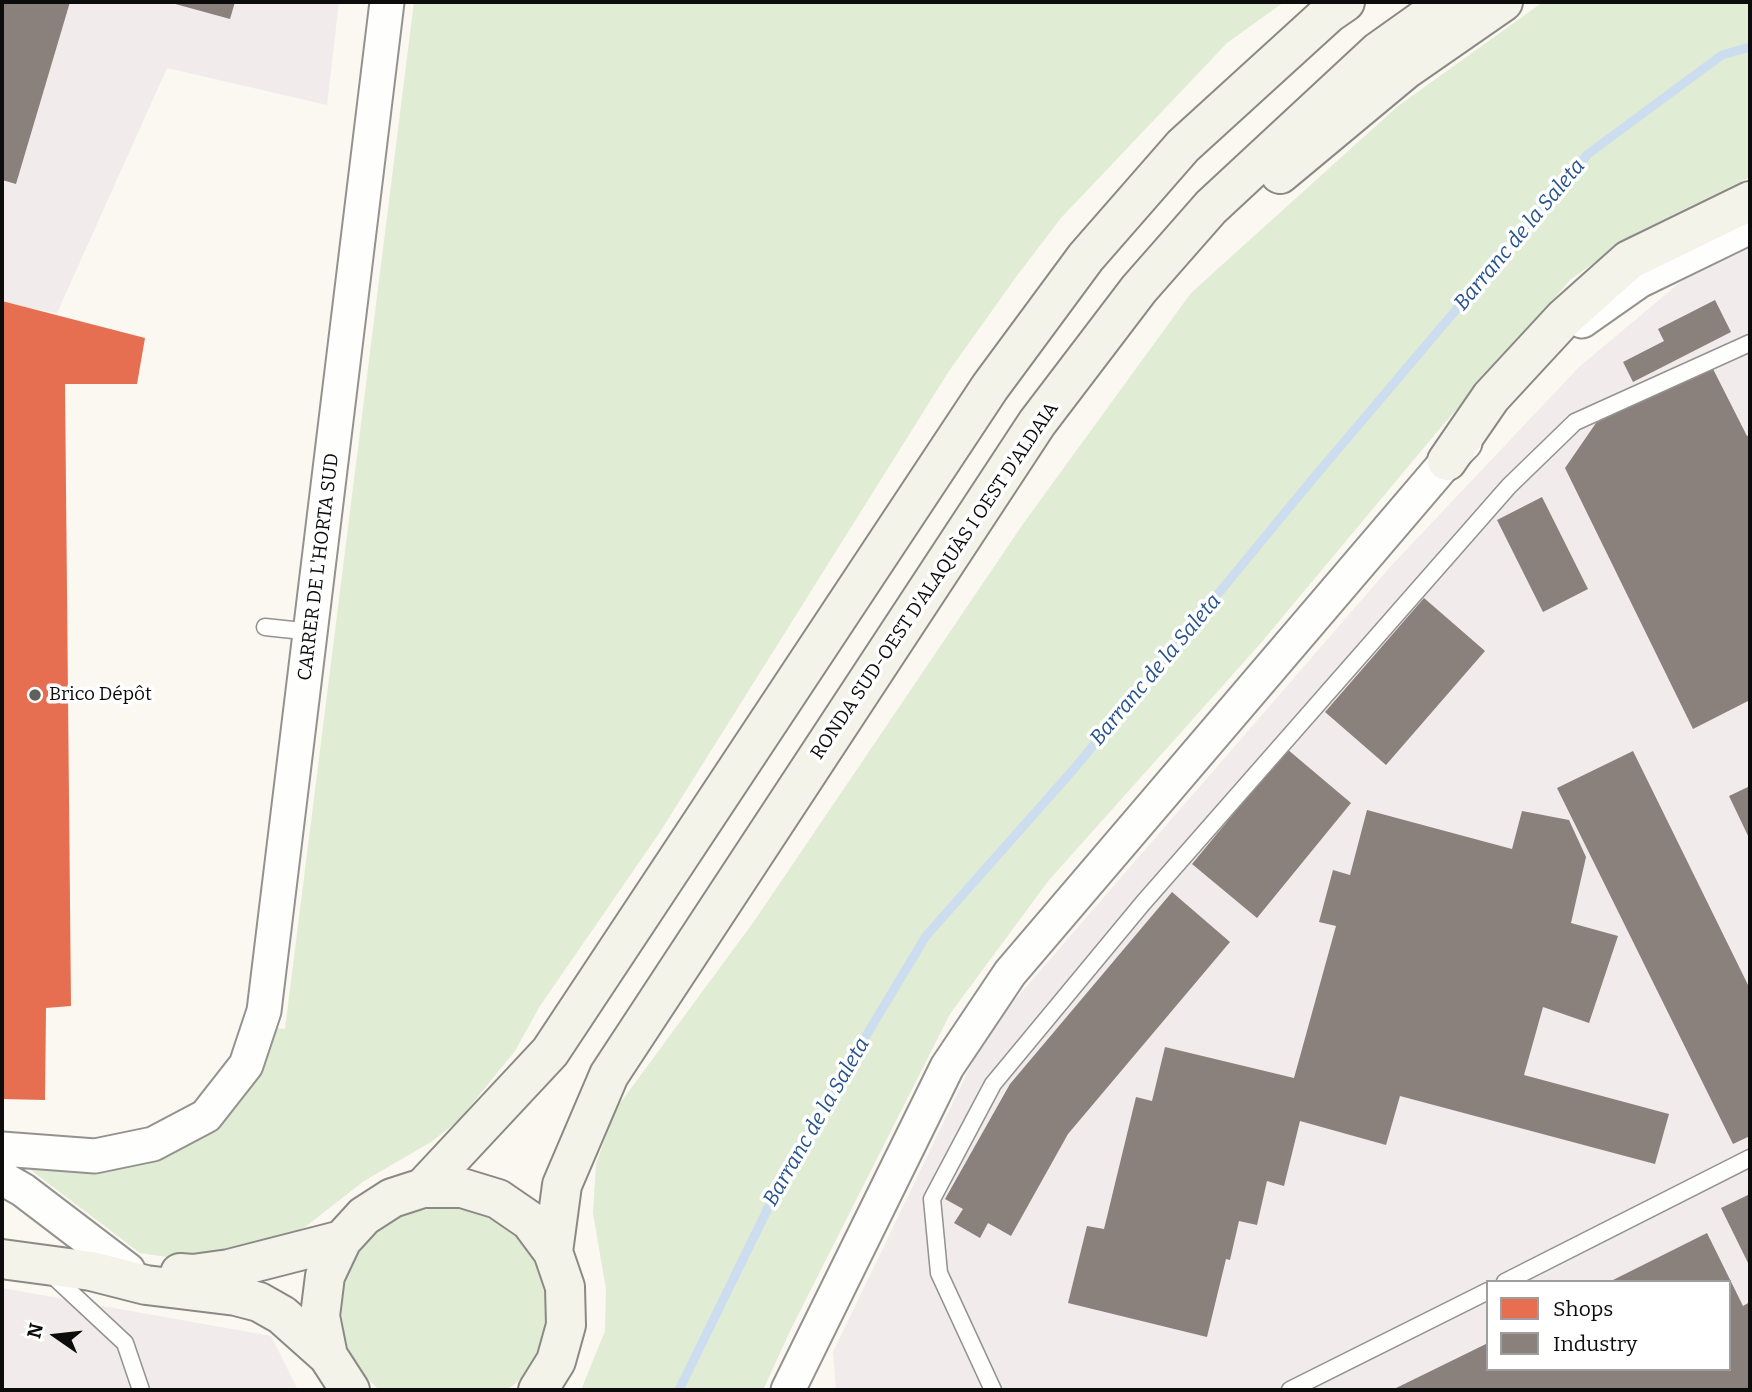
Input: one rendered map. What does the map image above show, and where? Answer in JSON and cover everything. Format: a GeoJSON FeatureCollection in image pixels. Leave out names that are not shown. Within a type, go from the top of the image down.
{"type":"FeatureCollection","features":[{"type":"Feature","properties":{"kind":"main road"},"geometry":{"type":"LineString","coordinates":[[424,1188],[550,1052],[990,387],[1086,257],[1183,146],[1329,13],[1345,2]]}},
{"type":"Feature","properties":{"kind":"main road","name":"RONDA SUD-OEST D'ALAQUÀS I OEST D'ALDAIA"},"geometry":{"type":"LineString","coordinates":[[553,1252],[562,1185],[609,1075],[1037,423],[1139,289],[1211,207],[1378,51],[1448,2]]}},
{"type":"Feature","properties":{"kind":"main road"},"geometry":{"type":"LineString","coordinates":[[1211,207],[1268,185],[1405,70],[1503,2]]}},
{"type":"Feature","properties":{"kind":"main road"},"geometry":{"type":"LineString","coordinates":[[1447,461],[1491,397],[1564,318],[1629,260],[1750,201]]}},
{"type":"Feature","properties":{"kind":"main road"},"geometry":{"type":"LineString","coordinates":[[328,1356],[320,1316],[325,1276],[342,1240],[364,1216],[392,1198],[424,1188],[462,1188],[498,1199],[530,1221],[553,1252],[565,1287],[566,1325],[556,1361],[538,1390]]}},
{"type":"Feature","properties":{"kind":"main road"},"geometry":{"type":"LineString","coordinates":[[2,1259],[110,1271],[193,1274],[229,1269],[342,1240]]}},
{"type":"Feature","properties":{"kind":"main road"},"geometry":{"type":"LineString","coordinates":[[110,1271],[146,1285],[236,1296],[259,1302],[282,1315],[328,1356],[349,1390]]}},
{"type":"Feature","properties":{"kind":"street","name":"CARRER DE L'HORTA SUD"},"geometry":{"type":"LineString","coordinates":[[2,1149],[94,1156],[153,1144],[206,1116],[246,1065],[264,1011],[387,2]]}},
{"type":"Feature","properties":{"kind":"street"},"geometry":{"type":"LineString","coordinates":[[788,1390],[947,1067],[1010,973],[1447,461],[1504,405],[1577,325],[1639,281],[1750,227]]}},
{"type":"Feature","properties":{"kind":"street"},"geometry":{"type":"LineString","coordinates":[[2,1178],[23,1190],[110,1271]]}},
{"type":"Feature","properties":{"kind":"street"},"geometry":{"type":"LineString","coordinates":[[814,1390],[814,1375],[829,1304]]}},
{"type":"Feature","properties":{"kind":"lane"},"geometry":{"type":"LineString","coordinates":[[993,1390],[939,1273],[932,1199],[993,1084],[1143,902],[1509,486],[1575,422],[1750,343]]}},
{"type":"Feature","properties":{"kind":"lane"},"geometry":{"type":"LineString","coordinates":[[265,627],[312,632]]}},
{"type":"Feature","properties":{"kind":"lane"},"geometry":{"type":"LineString","coordinates":[[1509,1280],[1750,1158]]}},
{"type":"Feature","properties":{"kind":"lane"},"geometry":{"type":"LineString","coordinates":[[42,1265],[125,1343],[141,1390]]}},
{"type":"Feature","properties":{"kind":"lane"},"geometry":{"type":"LineString","coordinates":[[1290,1390],[1486,1292]]}},
{"type":"Feature","properties":{"kind":"shaded area"},"geometry":{"type":"Polygon","coordinates":[[[2,2],[339,2],[327,105],[167,68],[57,313],[2,303],[2,2]]]}},
{"type":"Feature","properties":{"kind":"shaded area"},"geometry":{"type":"Polygon","coordinates":[[[1750,246],[1750,1390],[836,1390],[833,1352],[987,1032],[1391,566],[1579,367],[1683,280],[1750,246]]]}},
{"type":"Feature","properties":{"kind":"shaded area"},"geometry":{"type":"Polygon","coordinates":[[[2,1288],[271,1336],[298,1390],[2,1390],[2,1288]]]}},
{"type":"Feature","properties":{"kind":"green space"},"geometry":{"type":"Polygon","coordinates":[[[414,2],[1284,2],[1227,43],[1061,218],[1016,277],[949,371],[660,832],[540,1006],[515,1051],[459,1120],[431,1142],[364,1181],[305,1227],[263,1247],[217,1256],[167,1257],[140,1253],[15,1158],[83,1167],[256,1073],[276,1028],[285,1029],[414,2]]]}},
{"type":"Feature","properties":{"kind":"green space"},"geometry":{"type":"Polygon","coordinates":[[[1543,2],[1750,2],[1750,177],[1640,231],[1571,279],[1442,426],[1260,644],[1049,880],[950,1014],[763,1390],[581,1390],[605,1331],[606,1289],[593,1213],[596,1164],[615,1110],[755,920],[1023,524],[1191,293],[1398,106],[1543,2]]]}},
{"type":"Feature","properties":{"kind":"green space"},"geometry":{"type":"Polygon","coordinates":[[[433,1208],[464,1209],[493,1220],[517,1238],[535,1263],[545,1292],[546,1323],[538,1353],[521,1379],[507,1390],[379,1390],[360,1371],[346,1344],[341,1313],[345,1283],[357,1255],[377,1231],[404,1215],[433,1208]]]}},
{"type":"Feature","properties":{"kind":"building: Shops","name":"Brico Dépôt"},"geometry":{"type":"Polygon","coordinates":[[[2,301],[145,338],[137,384],[65,384],[71,1006],[46,1008],[45,1100],[2,1099],[2,301]]]}},
{"type":"Feature","properties":{"kind":"building: Industry"},"geometry":{"type":"Polygon","coordinates":[[[2,2],[70,2],[16,184],[2,180],[2,2]]]}},
{"type":"Feature","properties":{"kind":"building: Industry"},"geometry":{"type":"Polygon","coordinates":[[[168,2],[235,2],[230,19],[168,2]]]}},
{"type":"Feature","properties":{"kind":"building: Industry"},"geometry":{"type":"Polygon","coordinates":[[[1715,300],[1731,332],[1633,382],[1623,362],[1664,341],[1658,329],[1715,300]]]}},
{"type":"Feature","properties":{"kind":"building: Industry"},"geometry":{"type":"Polygon","coordinates":[[[1711,365],[1747,436],[1750,435],[1750,700],[1693,729],[1565,468],[1596,423],[1711,365]]]}},
{"type":"Feature","properties":{"kind":"building: Industry"},"geometry":{"type":"Polygon","coordinates":[[[1542,497],[1588,589],[1543,612],[1497,520],[1542,497]]]}},
{"type":"Feature","properties":{"kind":"building: Industry"},"geometry":{"type":"Polygon","coordinates":[[[1424,598],[1485,651],[1386,765],[1325,712],[1424,598]]]}},
{"type":"Feature","properties":{"kind":"building: Industry"},"geometry":{"type":"Polygon","coordinates":[[[1287,749],[1351,803],[1257,918],[1192,864],[1287,749]]]}},
{"type":"Feature","properties":{"kind":"building: Industry"},"geometry":{"type":"Polygon","coordinates":[[[1633,751],[1750,989],[1750,1136],[1733,1144],[1557,788],[1633,751]]]}},
{"type":"Feature","properties":{"kind":"building: Industry"},"geometry":{"type":"Polygon","coordinates":[[[1750,786],[1750,840],[1729,796],[1750,786]]]}},
{"type":"Feature","properties":{"kind":"building: Industry"},"geometry":{"type":"Polygon","coordinates":[[[1367,810],[1512,849],[1522,811],[1569,820],[1586,857],[1571,923],[1618,936],[1589,1023],[1543,1007],[1524,1075],[1669,1114],[1655,1164],[1400,1096],[1386,1145],[1300,1121],[1284,1186],[1267,1181],[1257,1225],[1239,1221],[1230,1260],[1226,1259],[1207,1337],[1068,1303],[1087,1226],[1104,1229],[1136,1097],[1152,1101],[1165,1047],[1294,1078],[1336,926],[1319,922],[1333,870],[1350,875],[1367,810]]]}},
{"type":"Feature","properties":{"kind":"building: Industry"},"geometry":{"type":"Polygon","coordinates":[[[1172,892],[1230,942],[1068,1134],[1011,1236],[988,1223],[980,1238],[954,1223],[963,1209],[945,1199],[1010,1084],[1172,892]]]}},
{"type":"Feature","properties":{"kind":"building: Industry"},"geometry":{"type":"Polygon","coordinates":[[[1750,1194],[1750,1267],[1721,1208],[1750,1194]]]}},
{"type":"Feature","properties":{"kind":"building: Industry"},"geometry":{"type":"Polygon","coordinates":[[[1707,1233],[1730,1280],[1613,1280],[1707,1233]]]}},
{"type":"Feature","properties":{"kind":"building: Industry"},"geometry":{"type":"Polygon","coordinates":[[[1731,1282],[1743,1306],[1750,1302],[1750,1390],[1392,1390],[1486,1344],[1486,1371],[1731,1371],[1731,1282]]]}},
{"type":"Feature","properties":{"kind":"waterway","name":"Barranc de la Saleta"},"geometry":{"type":"LineString","coordinates":[[679,1390],[792,1159],[926,936],[1073,770],[1311,481],[1588,154],[1722,55],[1750,47]]}},
{"type":"Feature","properties":{"kind":"place","name":"Brico Dépôt"},"geometry":{"type":"Point","coordinates":[35,695]}}]}
